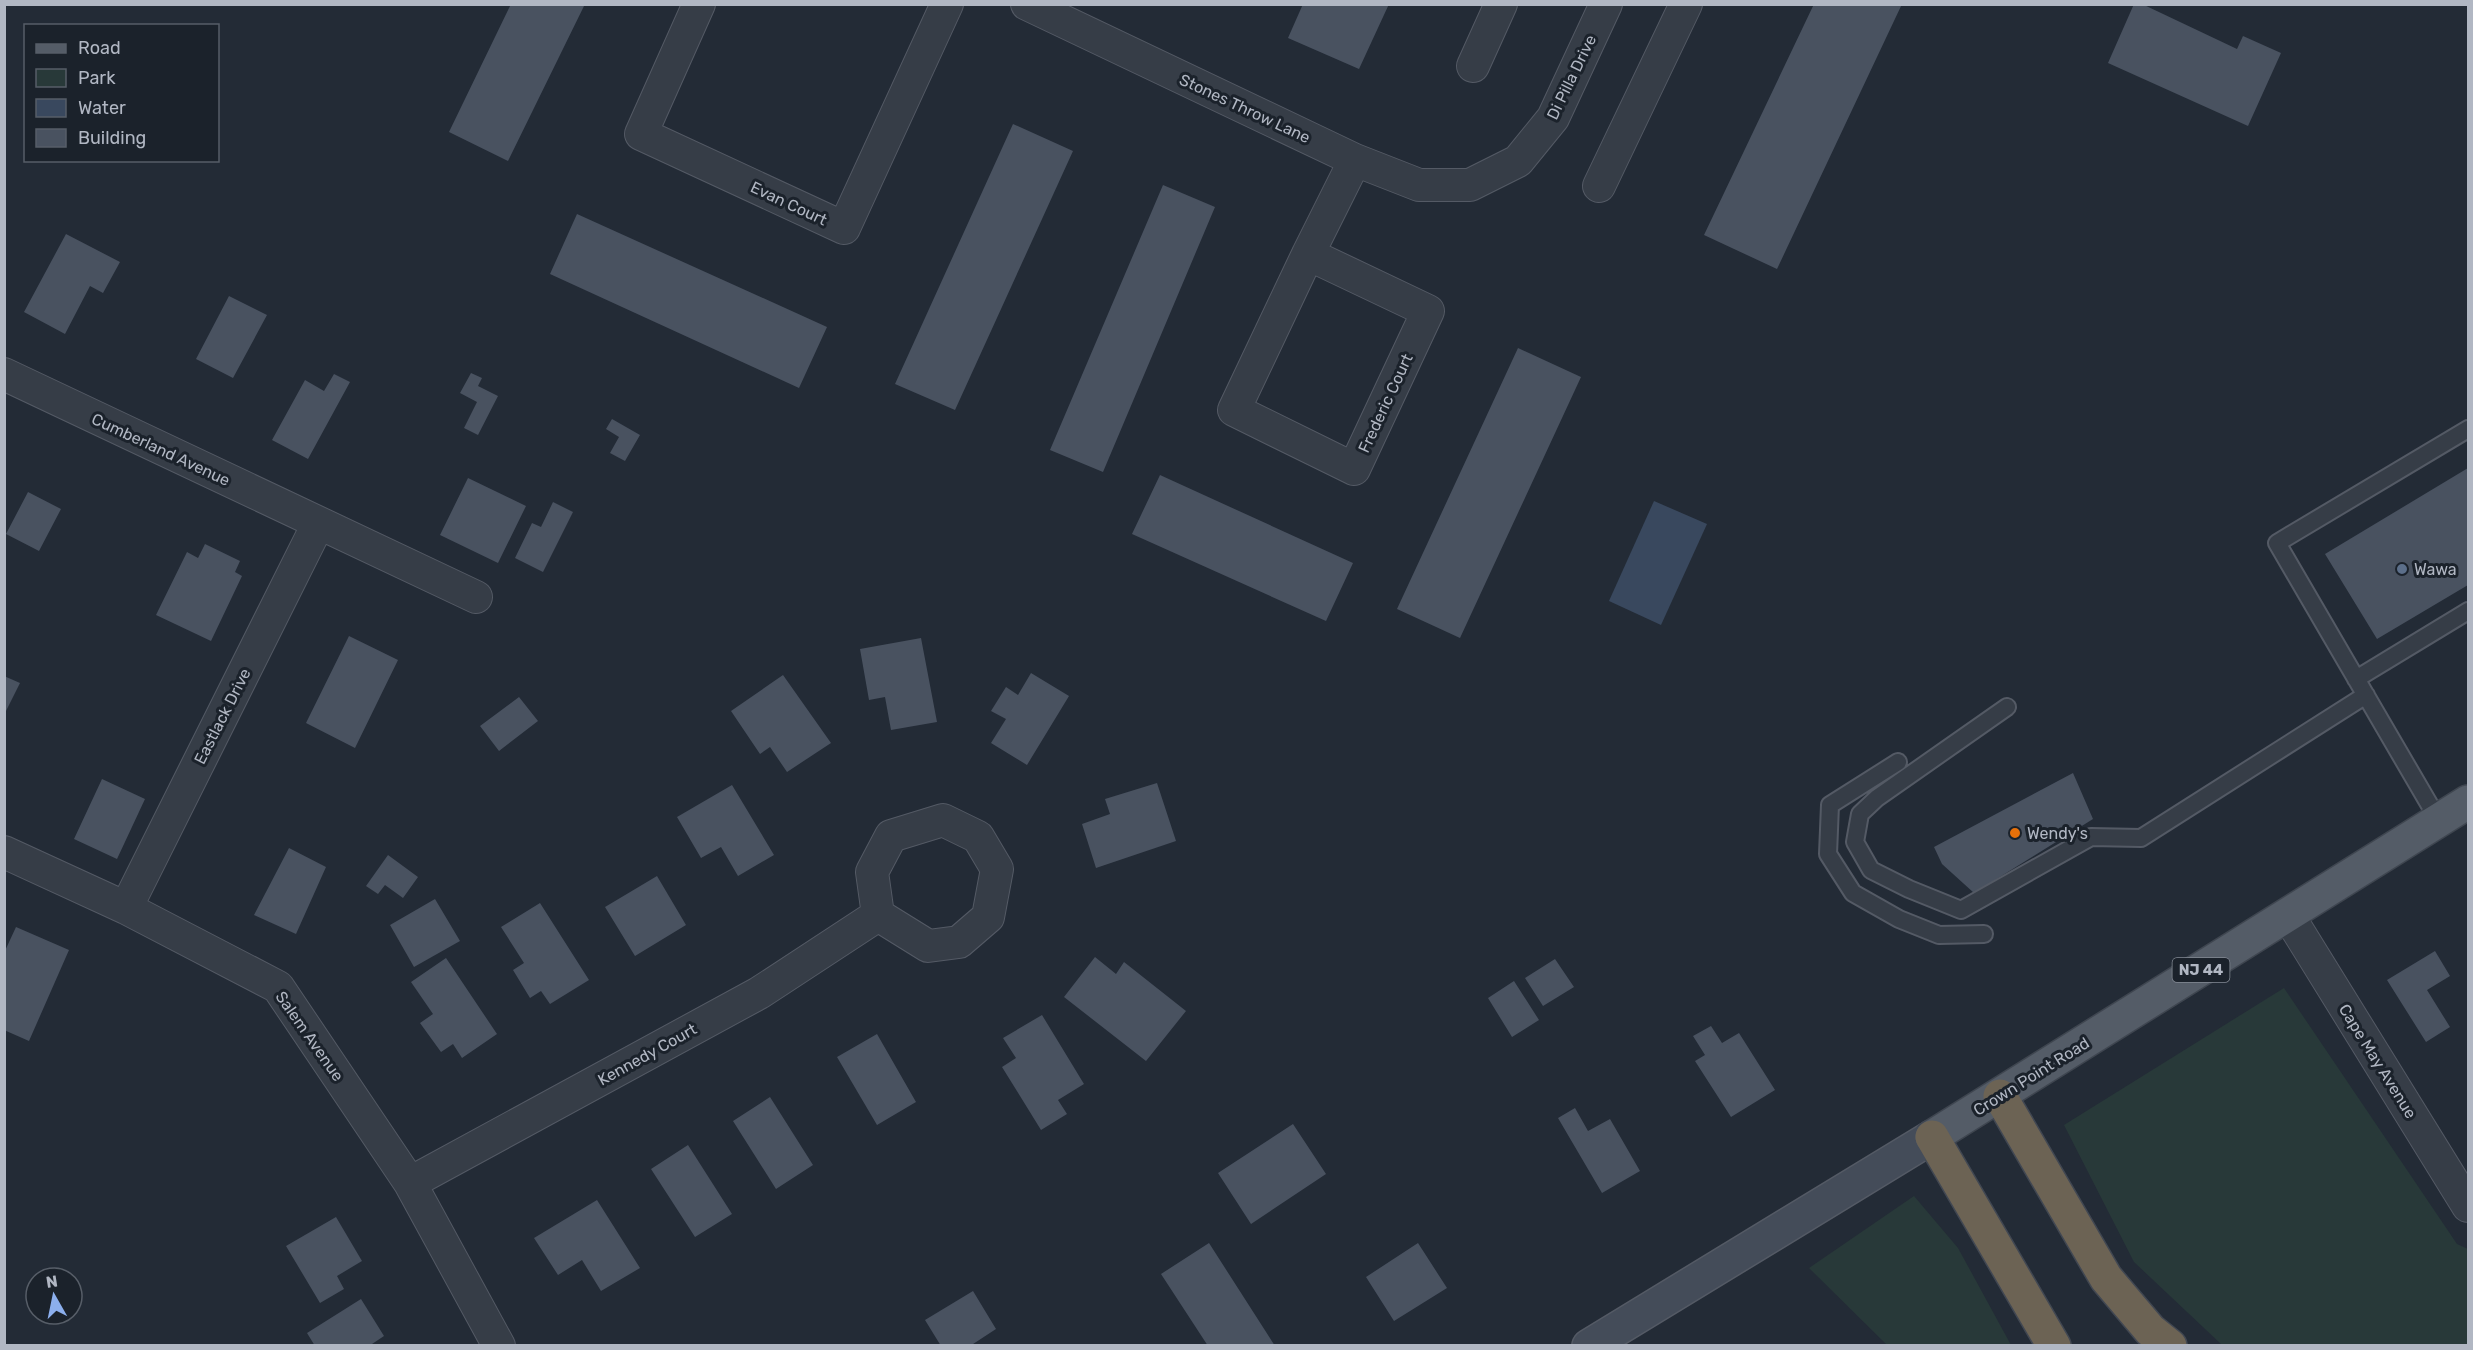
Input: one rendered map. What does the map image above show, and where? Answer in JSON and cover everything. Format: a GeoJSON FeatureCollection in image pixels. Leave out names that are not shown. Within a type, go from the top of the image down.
{"type":"FeatureCollection","features":[{"type":"Feature","properties":{"kind":"highway"},"geometry":{"type":"LineString","coordinates":[[2000,1096],[2106,1278],[2150,1330],[2170,1346]]}},
{"type":"Feature","properties":{"kind":"highway"},"geometry":{"type":"LineString","coordinates":[[1932,1137],[2054,1346]]}},
{"type":"Feature","properties":{"kind":"main road","name":"Crown Point Road"},"geometry":{"type":"LineString","coordinates":[[1589,1346],[2000,1096],[2469,802]]}},
{"type":"Feature","properties":{"kind":"street","name":"Evan Court"},"geometry":{"type":"LineString","coordinates":[[699,4],[641,134],[844,228],[947,4]]}},
{"type":"Feature","properties":{"kind":"street","name":"Stones Throw Lane"},"geometry":{"type":"LineString","coordinates":[[1027,4],[1354,160],[1419,185],[1470,185]]}},
{"type":"Feature","properties":{"kind":"street"},"geometry":{"type":"LineString","coordinates":[[1473,66],[1501,4]]}},
{"type":"Feature","properties":{"kind":"street","name":"Di Pilla Drive"},"geometry":{"type":"LineString","coordinates":[[1470,185],[1518,161],[1553,118],[1606,4]]}},
{"type":"Feature","properties":{"kind":"street"},"geometry":{"type":"LineString","coordinates":[[1599,186],[1686,4]]}},
{"type":"Feature","properties":{"kind":"street","name":"Frederic Court"},"geometry":{"type":"LineString","coordinates":[[1308,254],[1428,310],[1354,469],[1234,410],[1308,254],[1354,160]]}},
{"type":"Feature","properties":{"kind":"street","name":"Cumberland Avenue"},"geometry":{"type":"LineString","coordinates":[[4,374],[476,597]]}},
{"type":"Feature","properties":{"kind":"street","name":"Eastlack Drive"},"geometry":{"type":"LineString","coordinates":[[126,908],[318,524]]}},
{"type":"Feature","properties":{"kind":"street","name":"Salem Avenue"},"geometry":{"type":"LineString","coordinates":[[4,852],[126,908],[278,987],[410,1183],[499,1346]]}},
{"type":"Feature","properties":{"kind":"street","name":"Kennedy Court"},"geometry":{"type":"LineString","coordinates":[[410,1183],[759,993],[878,915]]}},
{"type":"Feature","properties":{"kind":"street","name":"Cape May Avenue"},"geometry":{"type":"LineString","coordinates":[[2288,915],[2469,1206]]}},
{"type":"Feature","properties":{"kind":"lane"},"geometry":{"type":"LineString","coordinates":[[2439,821],[2277,543],[2469,429]]}},
{"type":"Feature","properties":{"kind":"lane"},"geometry":{"type":"LineString","coordinates":[[2356,679],[2469,611]]}},
{"type":"Feature","properties":{"kind":"lane"},"geometry":{"type":"LineString","coordinates":[[2007,706],[1877,798],[1860,814],[1855,842],[1871,870],[1909,890],[1961,910],[2091,837],[2141,838],[2366,695]]}},
{"type":"Feature","properties":{"kind":"lane"},"geometry":{"type":"LineString","coordinates":[[1898,762],[1830,805],[1828,854],[1853,893],[1899,919],[1939,935],[1983,934]]}},
{"type":"Feature","properties":{"kind":"green space"},"geometry":{"type":"Polygon","coordinates":[[[2284,988],[2457,1244],[2468,1249],[2468,1345],[2221,1344],[2134,1262],[2064,1125],[2284,988]]]}},
{"type":"Feature","properties":{"kind":"green space"},"geometry":{"type":"Polygon","coordinates":[[[1914,1196],[1958,1248],[2011,1345],[1887,1345],[1809,1268],[1914,1196]]]}},
{"type":"Feature","properties":{"kind":"water"},"geometry":{"type":"Polygon","coordinates":[[[1654,501],[1707,524],[1661,625],[1609,601],[1654,501]]]}},
{"type":"Feature","properties":{"kind":"building"},"geometry":{"type":"Polygon","coordinates":[[[511,4],[585,4],[508,161],[449,132],[511,4]]]}},
{"type":"Feature","properties":{"kind":"building"},"geometry":{"type":"Polygon","coordinates":[[[1303,4],[1389,4],[1359,69],[1288,38],[1303,4]]]}},
{"type":"Feature","properties":{"kind":"building"},"geometry":{"type":"Polygon","coordinates":[[[1814,4],[1902,4],[1777,269],[1704,235],[1814,4]]]}},
{"type":"Feature","properties":{"kind":"building"},"geometry":{"type":"Polygon","coordinates":[[[2134,4],[2142,4],[2237,49],[2243,36],[2281,53],[2248,126],[2108,63],[2134,4]]]}},
{"type":"Feature","properties":{"kind":"building"},"geometry":{"type":"Polygon","coordinates":[[[1013,124],[1073,151],[955,410],[895,384],[1013,124]]]}},
{"type":"Feature","properties":{"kind":"building"},"geometry":{"type":"Polygon","coordinates":[[[1163,185],[1215,207],[1103,472],[1050,450],[1163,185]]]}},
{"type":"Feature","properties":{"kind":"building"},"geometry":{"type":"Polygon","coordinates":[[[577,214],[827,327],[799,388],[550,274],[577,214]]]}},
{"type":"Feature","properties":{"kind":"building"},"geometry":{"type":"Polygon","coordinates":[[[66,234],[120,262],[103,293],[90,286],[65,334],[24,312],[66,234]]]}},
{"type":"Feature","properties":{"kind":"building"},"geometry":{"type":"Polygon","coordinates":[[[229,296],[267,315],[233,378],[196,359],[229,296]]]}},
{"type":"Feature","properties":{"kind":"building"},"geometry":{"type":"Polygon","coordinates":[[[1518,348],[1581,377],[1460,638],[1397,609],[1518,348]]]}},
{"type":"Feature","properties":{"kind":"building"},"geometry":{"type":"Polygon","coordinates":[[[471,373],[482,378],[478,386],[498,396],[478,435],[464,428],[477,402],[460,393],[471,373]]]}},
{"type":"Feature","properties":{"kind":"building"},"geometry":{"type":"Polygon","coordinates":[[[334,374],[350,382],[308,459],[272,440],[305,380],[324,391],[334,374]]]}},
{"type":"Feature","properties":{"kind":"building"},"geometry":{"type":"Polygon","coordinates":[[[612,419],[640,435],[625,461],[610,453],[619,437],[606,429],[612,419]]]}},
{"type":"Feature","properties":{"kind":"building","name":"Wawa"},"geometry":{"type":"Polygon","coordinates":[[[2468,468],[2468,585],[2377,639],[2325,554],[2468,468]]]}},
{"type":"Feature","properties":{"kind":"building"},"geometry":{"type":"Polygon","coordinates":[[[1160,475],[1353,563],[1326,621],[1132,534],[1160,475]]]}},
{"type":"Feature","properties":{"kind":"building"},"geometry":{"type":"Polygon","coordinates":[[[468,478],[526,506],[498,563],[440,535],[468,478]]]}},
{"type":"Feature","properties":{"kind":"building"},"geometry":{"type":"Polygon","coordinates":[[[28,492],[61,509],[39,551],[6,534],[28,492]]]}},
{"type":"Feature","properties":{"kind":"building"},"geometry":{"type":"Polygon","coordinates":[[[553,502],[573,512],[543,572],[515,558],[532,523],[541,527],[553,502]]]}},
{"type":"Feature","properties":{"kind":"building"},"geometry":{"type":"Polygon","coordinates":[[[205,544],[240,561],[235,572],[242,576],[211,641],[156,615],[187,552],[198,558],[205,544]]]}},
{"type":"Feature","properties":{"kind":"building"},"geometry":{"type":"Polygon","coordinates":[[[349,636],[398,660],[355,748],[306,723],[349,636]]]}},
{"type":"Feature","properties":{"kind":"building"},"geometry":{"type":"Polygon","coordinates":[[[921,638],[937,722],[891,730],[885,697],[869,700],[860,649],[921,638]]]}},
{"type":"Feature","properties":{"kind":"building"},"geometry":{"type":"Polygon","coordinates":[[[1031,673],[1069,696],[1027,765],[991,743],[1006,719],[991,711],[1006,687],[1018,695],[1031,673]]]}},
{"type":"Feature","properties":{"kind":"building"},"geometry":{"type":"Polygon","coordinates":[[[783,675],[831,743],[787,772],[770,747],[760,754],[731,711],[783,675]]]}},
{"type":"Feature","properties":{"kind":"building"},"geometry":{"type":"Polygon","coordinates":[[[4,676],[20,683],[4,715],[4,676]]]}},
{"type":"Feature","properties":{"kind":"building"},"geometry":{"type":"Polygon","coordinates":[[[519,697],[538,721],[499,751],[480,726],[519,697]]]}},
{"type":"Feature","properties":{"kind":"building","name":"Wendy's"},"geometry":{"type":"Polygon","coordinates":[[[2073,773],[2093,819],[1974,893],[1942,864],[1934,847],[2073,773]]]}},
{"type":"Feature","properties":{"kind":"building"},"geometry":{"type":"Polygon","coordinates":[[[102,779],[145,799],[117,859],[74,839],[102,779]]]}},
{"type":"Feature","properties":{"kind":"building"},"geometry":{"type":"Polygon","coordinates":[[[1157,783],[1176,841],[1096,868],[1082,824],[1110,814],[1105,799],[1157,783]]]}},
{"type":"Feature","properties":{"kind":"building"},"geometry":{"type":"Polygon","coordinates":[[[732,785],[774,855],[738,876],[721,847],[701,858],[677,817],[732,785]]]}},
{"type":"Feature","properties":{"kind":"building"},"geometry":{"type":"Polygon","coordinates":[[[289,848],[326,867],[296,934],[254,915],[289,848]]]}},
{"type":"Feature","properties":{"kind":"building"},"geometry":{"type":"Polygon","coordinates":[[[388,855],[418,877],[403,898],[385,885],[378,894],[366,886],[388,855]]]}},
{"type":"Feature","properties":{"kind":"building"},"geometry":{"type":"Polygon","coordinates":[[[657,876],[686,925],[635,956],[605,907],[657,876]]]}},
{"type":"Feature","properties":{"kind":"building"},"geometry":{"type":"Polygon","coordinates":[[[435,899],[460,941],[414,967],[390,925],[435,899]]]}},
{"type":"Feature","properties":{"kind":"building"},"geometry":{"type":"Polygon","coordinates":[[[540,903],[589,980],[550,1004],[541,991],[530,998],[513,970],[524,963],[501,927],[540,903]]]}},
{"type":"Feature","properties":{"kind":"building"},"geometry":{"type":"Polygon","coordinates":[[[16,927],[69,950],[29,1041],[4,1030],[4,953],[16,927]]]}},
{"type":"Feature","properties":{"kind":"building"},"geometry":{"type":"Polygon","coordinates":[[[2435,951],[2450,976],[2427,990],[2450,1027],[2426,1042],[2387,980],[2435,951]]]}},
{"type":"Feature","properties":{"kind":"building"},"geometry":{"type":"Polygon","coordinates":[[[1095,957],[1116,974],[1124,962],[1186,1011],[1146,1061],[1064,997],[1095,957]]]}},
{"type":"Feature","properties":{"kind":"building"},"geometry":{"type":"Polygon","coordinates":[[[446,958],[497,1034],[462,1058],[453,1044],[441,1052],[420,1023],[433,1014],[411,982],[446,958]]]}},
{"type":"Feature","properties":{"kind":"building"},"geometry":{"type":"Polygon","coordinates":[[[1555,959],[1574,987],[1543,1006],[1525,978],[1555,959]]]}},
{"type":"Feature","properties":{"kind":"building"},"geometry":{"type":"Polygon","coordinates":[[[1514,981],[1539,1020],[1512,1037],[1488,998],[1514,981]]]}},
{"type":"Feature","properties":{"kind":"building"},"geometry":{"type":"Polygon","coordinates":[[[1042,1015],[1084,1084],[1058,1100],[1067,1114],[1041,1130],[1002,1067],[1016,1058],[1003,1038],[1042,1015]]]}},
{"type":"Feature","properties":{"kind":"building"},"geometry":{"type":"Polygon","coordinates":[[[1711,1026],[1722,1043],[1739,1033],[1775,1090],[1731,1117],[1695,1061],[1705,1055],[1693,1036],[1711,1026]]]}},
{"type":"Feature","properties":{"kind":"building"},"geometry":{"type":"Polygon","coordinates":[[[877,1034],[916,1102],[877,1125],[837,1057],[877,1034]]]}},
{"type":"Feature","properties":{"kind":"building"},"geometry":{"type":"Polygon","coordinates":[[[770,1097],[813,1165],[776,1189],[733,1121],[770,1097]]]}},
{"type":"Feature","properties":{"kind":"building"},"geometry":{"type":"Polygon","coordinates":[[[1575,1108],[1588,1131],[1610,1119],[1640,1171],[1602,1193],[1558,1118],[1575,1108]]]}},
{"type":"Feature","properties":{"kind":"building"},"geometry":{"type":"Polygon","coordinates":[[[1293,1124],[1326,1174],[1251,1224],[1218,1173],[1293,1124]]]}},
{"type":"Feature","properties":{"kind":"building"},"geometry":{"type":"Polygon","coordinates":[[[688,1145],[732,1214],[695,1237],[651,1169],[688,1145]]]}},
{"type":"Feature","properties":{"kind":"building"},"geometry":{"type":"Polygon","coordinates":[[[597,1200],[640,1268],[601,1291],[582,1260],[558,1275],[534,1238],[597,1200]]]}},
{"type":"Feature","properties":{"kind":"building"},"geometry":{"type":"Polygon","coordinates":[[[336,1217],[362,1261],[337,1276],[344,1289],[320,1303],[286,1246],[336,1217]]]}},
{"type":"Feature","properties":{"kind":"building"},"geometry":{"type":"Polygon","coordinates":[[[1209,1243],[1275,1346],[1208,1346],[1161,1274],[1209,1243]]]}},
{"type":"Feature","properties":{"kind":"building"},"geometry":{"type":"Polygon","coordinates":[[[1418,1243],[1447,1288],[1394,1321],[1366,1277],[1418,1243]]]}},
{"type":"Feature","properties":{"kind":"building"},"geometry":{"type":"Polygon","coordinates":[[[973,1291],[996,1329],[970,1346],[941,1346],[925,1320],[973,1291]]]}},
{"type":"Feature","properties":{"kind":"building"},"geometry":{"type":"Polygon","coordinates":[[[361,1299],[384,1336],[369,1346],[315,1346],[307,1333],[361,1299]]]}},
{"type":"Feature","properties":{"kind":"place","name":"Wawa"},"geometry":{"type":"Point","coordinates":[2402,569]}},
{"type":"Feature","properties":{"kind":"place","name":"Wendy's"},"geometry":{"type":"Point","coordinates":[2015,833]}}]}
